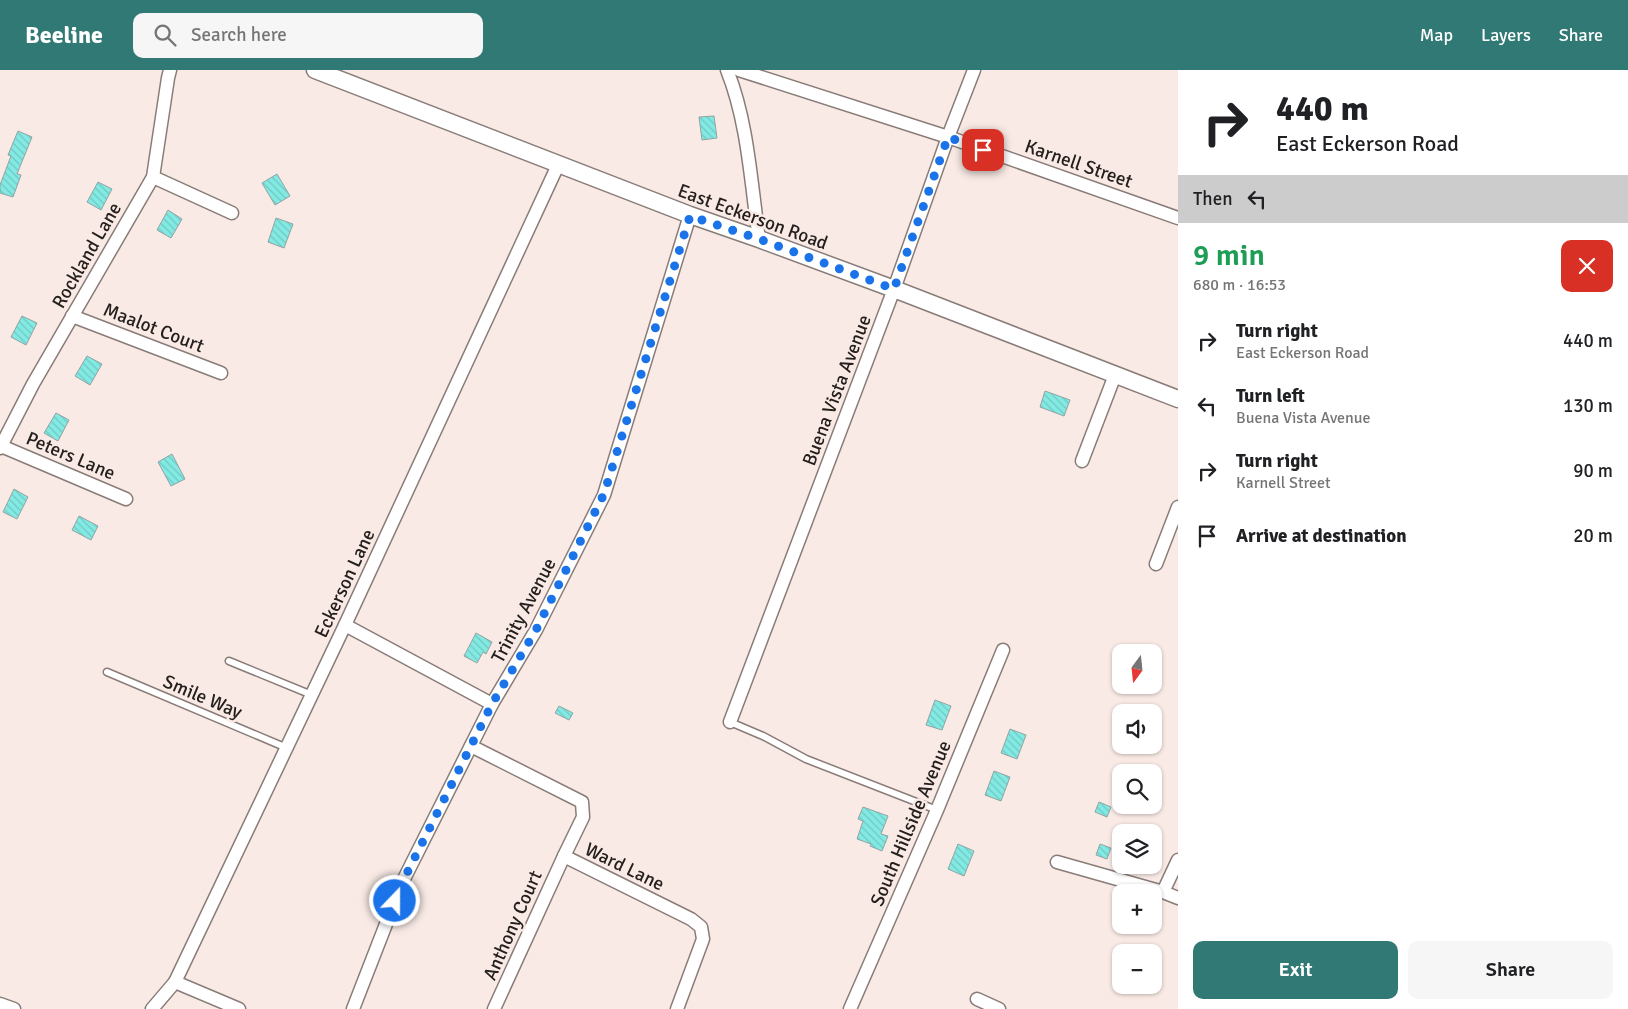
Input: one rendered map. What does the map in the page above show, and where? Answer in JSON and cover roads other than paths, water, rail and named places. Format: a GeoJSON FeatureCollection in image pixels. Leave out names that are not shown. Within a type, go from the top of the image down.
{"type":"FeatureCollection","features":[{"type":"Feature","properties":{"kind":"street","name":"Rockland Lane"},"geometry":{"type":"LineString","coordinates":[[0,447],[33,384],[153,177],[170,70]]}},
{"type":"Feature","properties":{"kind":"street","name":"East Eckerson Road"},"geometry":{"type":"LineString","coordinates":[[315,70],[690,216],[759,239],[894,289],[1178,399]]}},
{"type":"Feature","properties":{"kind":"street"},"geometry":{"type":"LineString","coordinates":[[726,70],[736,92],[743,127],[759,239]]}},
{"type":"Feature","properties":{"kind":"street","name":"Karnell Street"},"geometry":{"type":"LineString","coordinates":[[739,70],[948,137],[1178,218]]}},
{"type":"Feature","properties":{"kind":"street","name":"Buena Vista Avenue"},"geometry":{"type":"LineString","coordinates":[[730,722],[894,289],[974,70]]}},
{"type":"Feature","properties":{"kind":"street","name":"Eckerson Lane"},"geometry":{"type":"LineString","coordinates":[[152,1009],[175,982],[312,696],[558,165]]}},
{"type":"Feature","properties":{"kind":"street"},"geometry":{"type":"LineString","coordinates":[[153,177],[232,213]]}},
{"type":"Feature","properties":{"kind":"street","name":"Trinity Avenue"},"geometry":{"type":"LineString","coordinates":[[353,1009],[402,883],[492,704],[536,630],[604,494],[690,216]]}},
{"type":"Feature","properties":{"kind":"street","name":"Maalot Court"},"geometry":{"type":"LineString","coordinates":[[72,316],[221,373]]}},
{"type":"Feature","properties":{"kind":"street"},"geometry":{"type":"LineString","coordinates":[[1082,461],[1115,375]]}},
{"type":"Feature","properties":{"kind":"street","name":"Peters Lane"},"geometry":{"type":"LineString","coordinates":[[0,447],[126,499]]}},
{"type":"Feature","properties":{"kind":"street"},"geometry":{"type":"LineString","coordinates":[[1156,564],[1178,507]]}},
{"type":"Feature","properties":{"kind":"street"},"geometry":{"type":"LineString","coordinates":[[345,625],[492,704]]}},
{"type":"Feature","properties":{"kind":"street","name":"South Hillside Avenue"},"geometry":{"type":"LineString","coordinates":[[850,1009],[937,810],[1003,650]]}},
{"type":"Feature","properties":{"kind":"street","name":"Ward Lane"},"geometry":{"type":"LineString","coordinates":[[471,746],[582,802],[583,817],[564,856],[691,919],[701,927],[703,939],[677,1009]]}},
{"type":"Feature","properties":{"kind":"street","name":"Anthony Court"},"geometry":{"type":"LineString","coordinates":[[494,1009],[564,856]]}},
{"type":"Feature","properties":{"kind":"street"},"geometry":{"type":"LineString","coordinates":[[1163,892],[1178,860]]}},
{"type":"Feature","properties":{"kind":"street"},"geometry":{"type":"LineString","coordinates":[[1057,862],[1178,898]]}},
{"type":"Feature","properties":{"kind":"street"},"geometry":{"type":"LineString","coordinates":[[175,982],[239,1009]]}},
{"type":"Feature","properties":{"kind":"street"},"geometry":{"type":"LineString","coordinates":[[977,999],[999,1009]]}},
{"type":"Feature","properties":{"kind":"street"},"geometry":{"type":"LineString","coordinates":[[0,1004],[14,1009]]}},
{"type":"Feature","properties":{"kind":"lane"},"geometry":{"type":"LineString","coordinates":[[230,661],[312,696]]}},
{"type":"Feature","properties":{"kind":"lane","name":"Smile Way"},"geometry":{"type":"LineString","coordinates":[[107,672],[287,748]]}},
{"type":"Feature","properties":{"kind":"lane"},"geometry":{"type":"LineString","coordinates":[[730,722],[763,736],[806,759],[937,810]]}}]}
